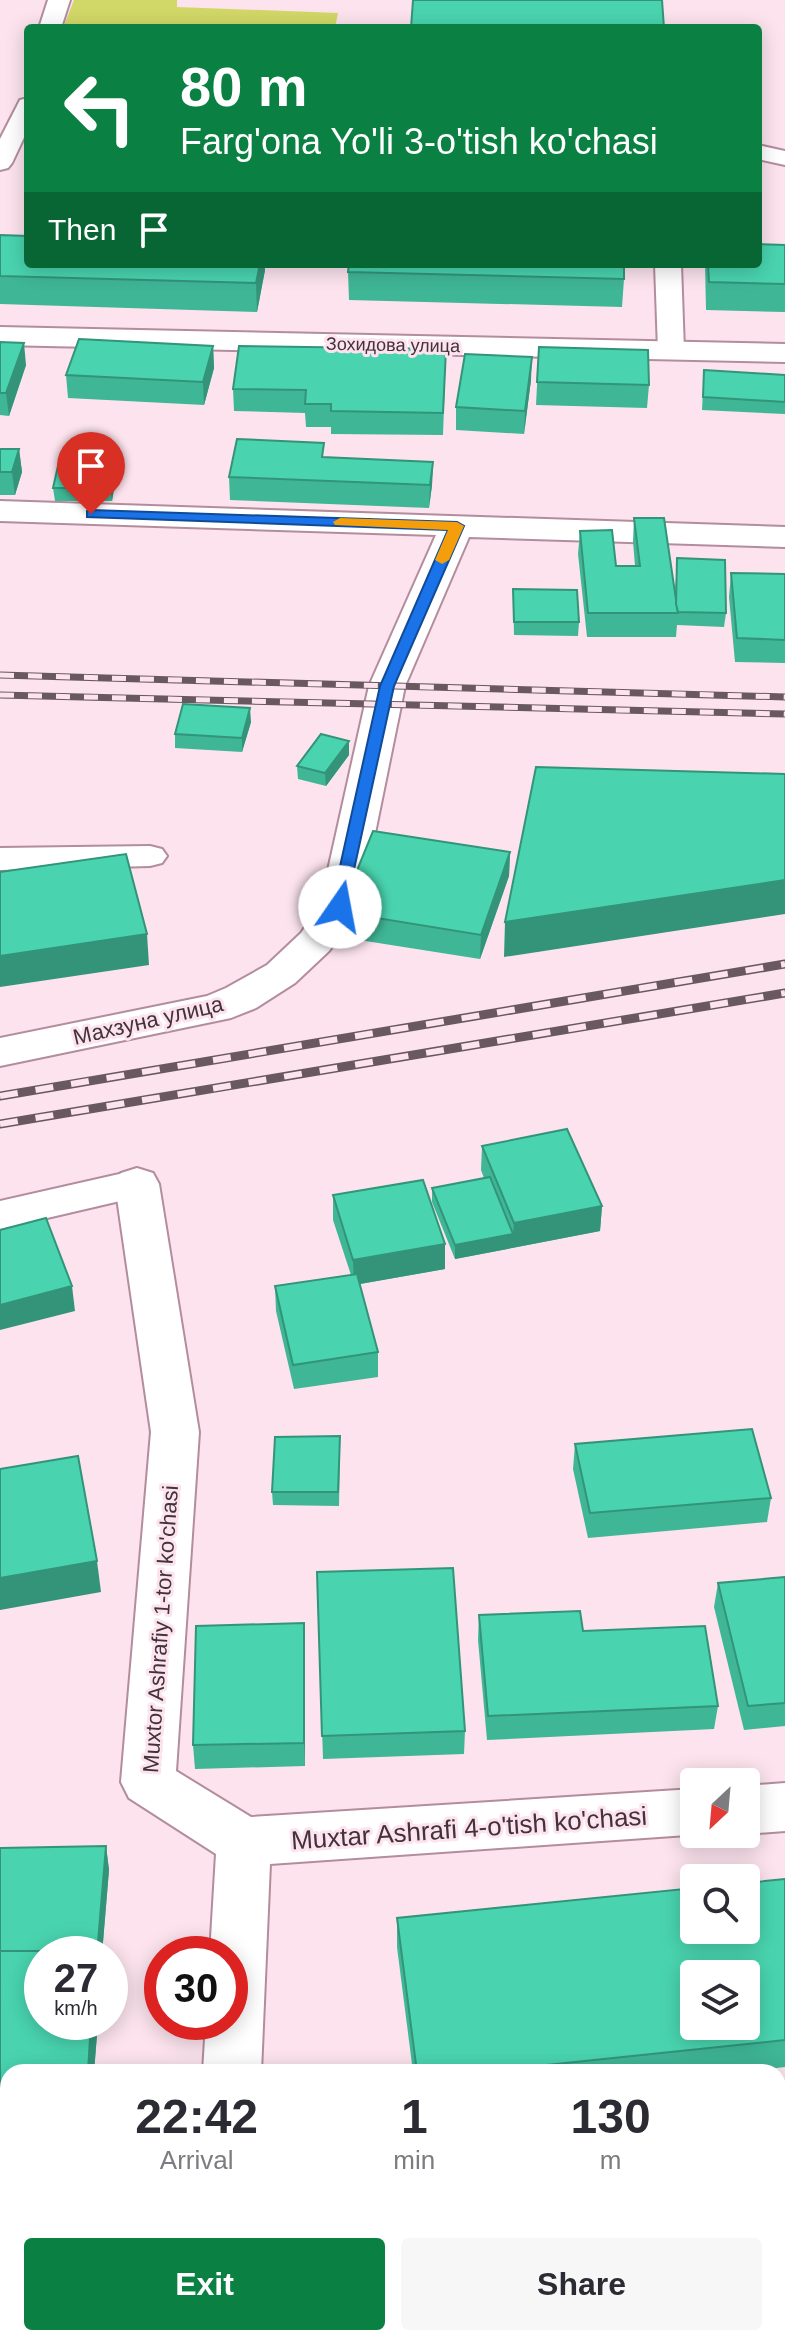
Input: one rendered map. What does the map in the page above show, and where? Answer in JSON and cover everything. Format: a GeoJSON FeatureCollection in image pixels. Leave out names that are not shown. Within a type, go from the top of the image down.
{"type":"FeatureCollection","features":[{"type":"Feature","properties":{"kind":"street","name":"Зохидова улица"},"geometry":{"type":"LineString","coordinates":[[0,336],[785,353]]}},
{"type":"Feature","properties":{"kind":"street"},"geometry":{"type":"LineString","coordinates":[[0,511],[785,537]]}},
{"type":"Feature","properties":{"kind":"street","name":"Махзуна улица"},"geometry":{"type":"LineString","coordinates":[[0,1052],[216,1008],[241,998],[271,980],[299,959],[315,942],[340,907],[387,686],[457,526]]}},
{"type":"Feature","properties":{"kind":"street","name":"Muxtor Ashrafiy 1-tor ko'chasi"},"geometry":{"type":"LineString","coordinates":[[137,1184],[175,1432],[148,1782],[244,1842]]}},
{"type":"Feature","properties":{"kind":"street"},"geometry":{"type":"LineString","coordinates":[[760,1809],[785,1807]]}},
{"type":"Feature","properties":{"kind":"street","name":"Muxtar Ashrafi 4-o'tish ko'chasi"},"geometry":{"type":"LineString","coordinates":[[244,1842],[680,1814]]}},
{"type":"Feature","properties":{"kind":"street"},"geometry":{"type":"LineString","coordinates":[[232,2064],[244,1842]]}},
{"type":"Feature","properties":{"kind":"lane"},"geometry":{"type":"LineString","coordinates":[[51,24],[59,0]]}},
{"type":"Feature","properties":{"kind":"lane"},"geometry":{"type":"LineString","coordinates":[[0,163],[24,113]]}},
{"type":"Feature","properties":{"kind":"lane"},"geometry":{"type":"LineString","coordinates":[[762,153],[785,158]]}},
{"type":"Feature","properties":{"kind":"lane"},"geometry":{"type":"LineString","coordinates":[[668,268],[671,351]]}},
{"type":"Feature","properties":{"kind":"lane"},"geometry":{"type":"LineString","coordinates":[[0,859],[150,856]]}},
{"type":"Feature","properties":{"kind":"lane"},"geometry":{"type":"LineString","coordinates":[[0,1215],[137,1184]]}},
{"type":"Feature","properties":{"kind":"green space"},"geometry":{"type":"Polygon","coordinates":[[[74,0],[177,0],[177,7],[338,13],[336,24],[65,24],[74,0]]]}},
{"type":"Feature","properties":{"kind":"building"},"geometry":{"type":"Polygon","coordinates":[[[413,0],[662,0],[664,24],[411,24],[413,0]]]}},
{"type":"Feature","properties":{"kind":"building"},"geometry":{"type":"Polygon","coordinates":[[[0,235],[24,236],[24,268],[259,268],[256,283],[0,276],[0,235]]]}},
{"type":"Feature","properties":{"kind":"building"},"geometry":{"type":"Polygon","coordinates":[[[762,244],[785,245],[785,284],[709,282],[708,268],[762,268],[762,244]]]}},
{"type":"Feature","properties":{"kind":"building"},"geometry":{"type":"Polygon","coordinates":[[[348,268],[624,268],[624,279],[348,272],[348,268]]]}},
{"type":"Feature","properties":{"kind":"building"},"geometry":{"type":"Polygon","coordinates":[[[79,339],[213,346],[203,382],[66,375],[79,339]]]}},
{"type":"Feature","properties":{"kind":"building"},"geometry":{"type":"Polygon","coordinates":[[[0,342],[24,343],[6,393],[0,393],[0,342]]]}},
{"type":"Feature","properties":{"kind":"building"},"geometry":{"type":"Polygon","coordinates":[[[239,346],[446,349],[443,413],[331,411],[331,404],[305,404],[306,390],[233,389],[239,346]]]}},
{"type":"Feature","properties":{"kind":"building"},"geometry":{"type":"Polygon","coordinates":[[[539,347],[648,350],[649,385],[537,382],[539,347]]]}},
{"type":"Feature","properties":{"kind":"building"},"geometry":{"type":"Polygon","coordinates":[[[465,354],[532,357],[525,411],[456,407],[465,354]]]}},
{"type":"Feature","properties":{"kind":"building"},"geometry":{"type":"Polygon","coordinates":[[[704,370],[785,375],[785,402],[703,397],[704,370]]]}},
{"type":"Feature","properties":{"kind":"building"},"geometry":{"type":"Polygon","coordinates":[[[237,439],[324,443],[322,457],[433,462],[430,485],[229,477],[237,439]]]}},
{"type":"Feature","properties":{"kind":"building"},"geometry":{"type":"Polygon","coordinates":[[[0,449],[19,449],[12,472],[0,472],[0,449]]]}},
{"type":"Feature","properties":{"kind":"building"},"geometry":{"type":"Polygon","coordinates":[[[60,457],[115,458],[110,488],[53,488],[60,457]]]}},
{"type":"Feature","properties":{"kind":"building"},"geometry":{"type":"Polygon","coordinates":[[[634,518],[664,518],[678,613],[588,613],[580,531],[612,530],[616,566],[640,566],[634,518]]]}},
{"type":"Feature","properties":{"kind":"building"},"geometry":{"type":"Polygon","coordinates":[[[677,558],[725,560],[726,613],[678,612],[677,558]]]}},
{"type":"Feature","properties":{"kind":"building"},"geometry":{"type":"Polygon","coordinates":[[[731,573],[785,574],[785,640],[737,638],[731,573]]]}},
{"type":"Feature","properties":{"kind":"building"},"geometry":{"type":"Polygon","coordinates":[[[513,589],[577,590],[579,622],[514,622],[513,589]]]}},
{"type":"Feature","properties":{"kind":"building"},"geometry":{"type":"Polygon","coordinates":[[[183,704],[250,708],[242,738],[175,734],[183,704]]]}},
{"type":"Feature","properties":{"kind":"building"},"geometry":{"type":"Polygon","coordinates":[[[321,734],[349,741],[325,773],[297,766],[321,734]]]}},
{"type":"Feature","properties":{"kind":"building"},"geometry":{"type":"Polygon","coordinates":[[[536,767],[785,774],[785,880],[505,922],[536,767]]]}},
{"type":"Feature","properties":{"kind":"building"},"geometry":{"type":"Polygon","coordinates":[[[373,831],[510,852],[481,935],[340,912],[373,831]]]}},
{"type":"Feature","properties":{"kind":"building"},"geometry":{"type":"Polygon","coordinates":[[[126,854],[147,934],[0,956],[0,872],[126,854]]]}},
{"type":"Feature","properties":{"kind":"building"},"geometry":{"type":"Polygon","coordinates":[[[567,1129],[602,1206],[514,1223],[482,1146],[567,1129]]]}},
{"type":"Feature","properties":{"kind":"building"},"geometry":{"type":"Polygon","coordinates":[[[490,1177],[513,1234],[455,1245],[432,1188],[490,1177]]]}},
{"type":"Feature","properties":{"kind":"building"},"geometry":{"type":"Polygon","coordinates":[[[423,1180],[445,1244],[353,1260],[333,1195],[423,1180]]]}},
{"type":"Feature","properties":{"kind":"building"},"geometry":{"type":"Polygon","coordinates":[[[46,1218],[72,1286],[0,1305],[0,1230],[46,1218]]]}},
{"type":"Feature","properties":{"kind":"building"},"geometry":{"type":"Polygon","coordinates":[[[357,1274],[378,1352],[293,1365],[275,1286],[357,1274]]]}},
{"type":"Feature","properties":{"kind":"building"},"geometry":{"type":"Polygon","coordinates":[[[752,1429],[771,1498],[590,1513],[575,1444],[752,1429]]]}},
{"type":"Feature","properties":{"kind":"building"},"geometry":{"type":"Polygon","coordinates":[[[340,1436],[338,1492],[272,1492],[275,1437],[340,1436]]]}},
{"type":"Feature","properties":{"kind":"building"},"geometry":{"type":"Polygon","coordinates":[[[78,1456],[97,1561],[0,1578],[0,1469],[78,1456]]]}},
{"type":"Feature","properties":{"kind":"building"},"geometry":{"type":"Polygon","coordinates":[[[453,1568],[465,1731],[322,1736],[317,1572],[453,1568]]]}},
{"type":"Feature","properties":{"kind":"building"},"geometry":{"type":"Polygon","coordinates":[[[785,1577],[785,1703],[748,1706],[718,1583],[785,1577]]]}},
{"type":"Feature","properties":{"kind":"building"},"geometry":{"type":"Polygon","coordinates":[[[580,1611],[583,1631],[705,1626],[718,1706],[488,1716],[479,1615],[580,1611]]]}},
{"type":"Feature","properties":{"kind":"building"},"geometry":{"type":"Polygon","coordinates":[[[304,1623],[304,1743],[193,1745],[196,1626],[304,1623]]]}},
{"type":"Feature","properties":{"kind":"building"},"geometry":{"type":"Polygon","coordinates":[[[106,1846],[98,1936],[24,1936],[24,1951],[0,1951],[0,1848],[106,1846]]]}},
{"type":"Feature","properties":{"kind":"building"},"geometry":{"type":"Polygon","coordinates":[[[785,1879],[785,2040],[556,2064],[416,2064],[397,1918],[680,1889],[680,1944],[760,1944],[760,1882],[785,1879]]]}},
{"type":"Feature","properties":{"kind":"building"},"geometry":{"type":"Polygon","coordinates":[[[0,1951],[24,1951],[24,2040],[90,2040],[88,2064],[0,2064],[0,1951]]]}},
{"type":"Feature","properties":{"kind":"railway"},"geometry":{"type":"LineString","coordinates":[[0,675],[785,697]]}},
{"type":"Feature","properties":{"kind":"railway"},"geometry":{"type":"LineString","coordinates":[[0,695],[785,714]]}},
{"type":"Feature","properties":{"kind":"railway"},"geometry":{"type":"LineString","coordinates":[[0,1096],[785,964]]}},
{"type":"Feature","properties":{"kind":"railway"},"geometry":{"type":"LineString","coordinates":[[0,1124],[785,993]]}},
{"type":"Feature","properties":{"kind":"slow traffic"},"geometry":{"type":"LineString","coordinates":[[340,522],[457,526],[442,560]]}},
{"type":"Feature","properties":{"kind":"route"},"geometry":{"type":"LineString","coordinates":[[91,514],[457,526],[387,686],[340,907]]}}]}
